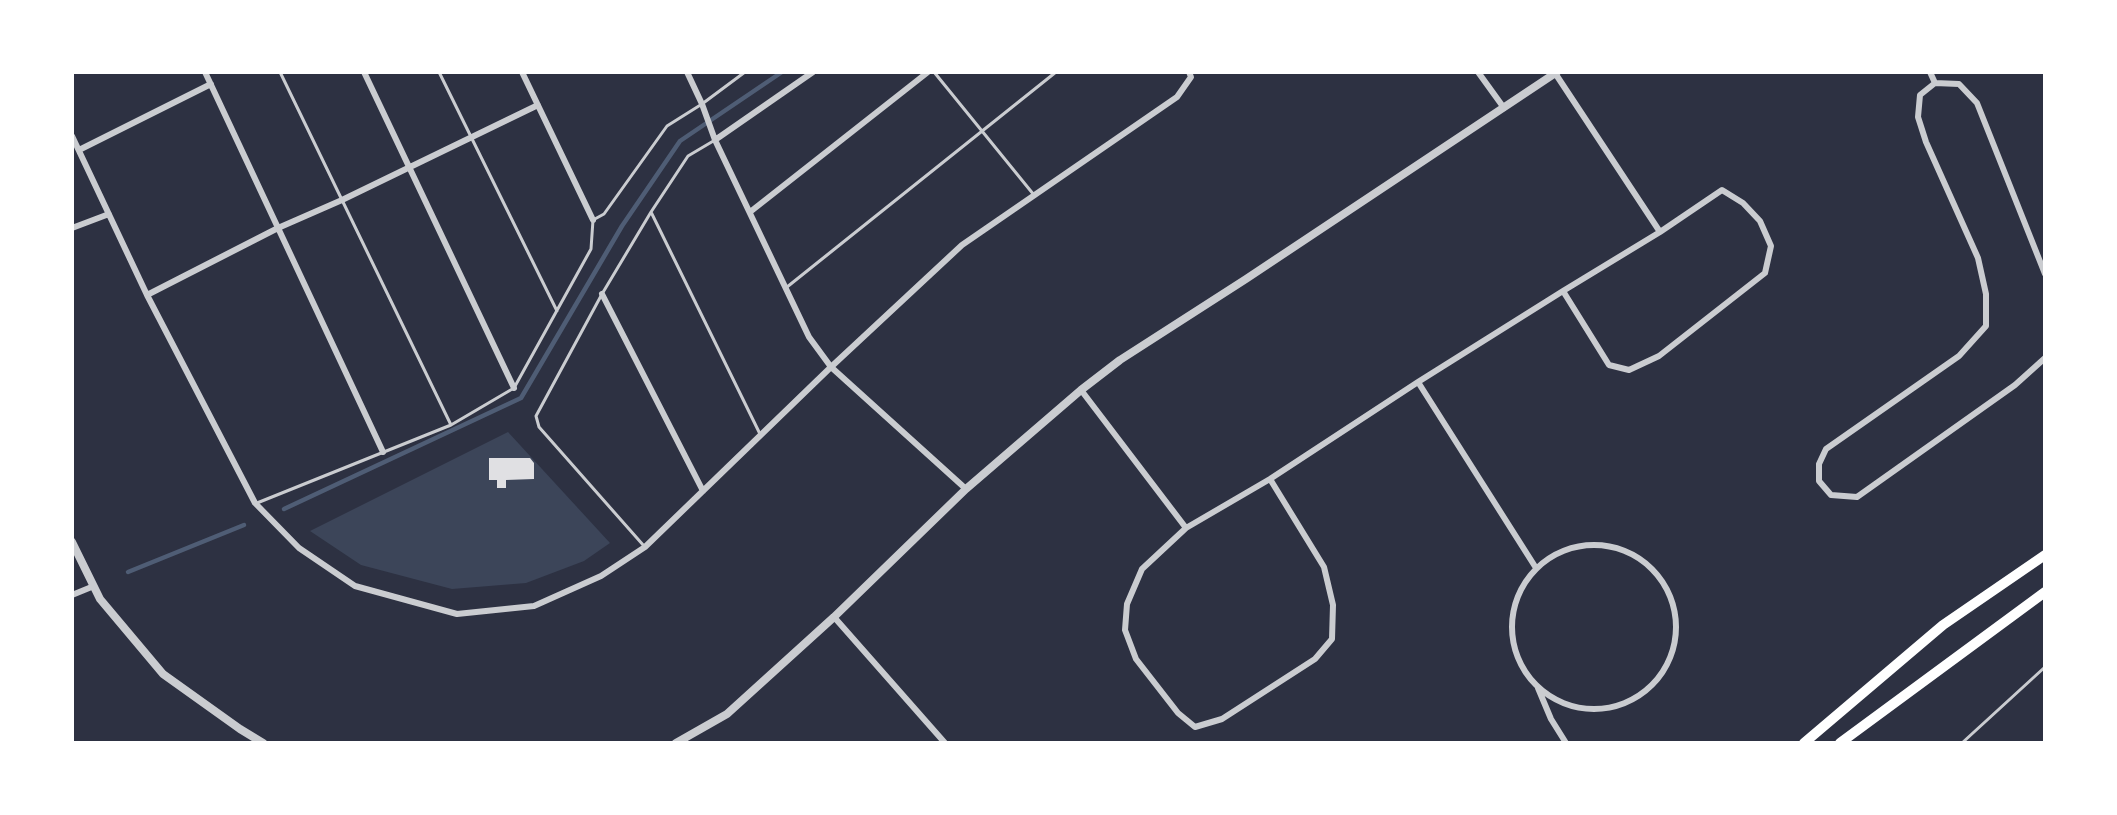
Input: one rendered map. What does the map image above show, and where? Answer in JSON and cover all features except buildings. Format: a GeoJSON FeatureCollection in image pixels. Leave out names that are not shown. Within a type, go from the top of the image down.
{"type":"FeatureCollection","features":[{"type":"Feature","properties":{"kind":"main road"},"geometry":{"type":"LineString","coordinates":[[1804,743],[1943,625],[2045,555]]}},
{"type":"Feature","properties":{"kind":"main road"},"geometry":{"type":"LineString","coordinates":[[1840,743],[2045,592]]}},
{"type":"Feature","properties":{"kind":"street"},"geometry":{"type":"LineString","coordinates":[[205,72],[383,452]]}},
{"type":"Feature","properties":{"kind":"street"},"geometry":{"type":"LineString","coordinates":[[364,72],[514,388]]}},
{"type":"Feature","properties":{"kind":"street"},"geometry":{"type":"LineString","coordinates":[[522,72],[593,220]]}},
{"type":"Feature","properties":{"kind":"street"},"geometry":{"type":"LineString","coordinates":[[687,72],[715,140],[809,337],[831,367],[966,489]]}},
{"type":"Feature","properties":{"kind":"street"},"geometry":{"type":"LineString","coordinates":[[715,140],[813,72]]}},
{"type":"Feature","properties":{"kind":"street"},"geometry":{"type":"LineString","coordinates":[[750,212],[928,72]]}},
{"type":"Feature","properties":{"kind":"street"},"geometry":{"type":"LineString","coordinates":[[72,136],[147,295],[255,503],[299,548],[355,585],[457,614],[534,606],[601,576],[645,547],[831,367],[962,245],[1177,97],[1191,77],[1189,72]]}},
{"type":"Feature","properties":{"kind":"street"},"geometry":{"type":"LineString","coordinates":[[1478,72],[1504,108]]}},
{"type":"Feature","properties":{"kind":"street"},"geometry":{"type":"LineString","coordinates":[[1930,72],[1935,83]]}},
{"type":"Feature","properties":{"kind":"street"},"geometry":{"type":"LineString","coordinates":[[676,743],[727,714],[834,617],[966,489],[1081,390],[1120,360],[1556,73],[1660,232]]}},
{"type":"Feature","properties":{"kind":"street"},"geometry":{"type":"LineString","coordinates":[[2045,274],[1977,103],[1959,84],[1935,83],[1920,95],[1918,117],[1926,142],[1978,258],[1986,294],[1986,326],[1959,356],[1827,449],[1819,464],[1820,482],[1831,495],[1857,497],[2014,386],[2045,358]]}},
{"type":"Feature","properties":{"kind":"street"},"geometry":{"type":"LineString","coordinates":[[79,150],[211,84]]}},
{"type":"Feature","properties":{"kind":"street"},"geometry":{"type":"LineString","coordinates":[[147,295],[278,228],[342,200],[538,105]]}},
{"type":"Feature","properties":{"kind":"street"},"geometry":{"type":"LineString","coordinates":[[1270,479],[1324,567],[1333,604],[1332,639],[1315,659],[1222,719],[1195,727],[1178,713],[1136,659],[1125,630],[1127,604],[1142,569],[1186,528],[1270,479],[1418,382],[1563,291],[1660,232],[1722,190],[1743,203],[1760,221],[1771,246],[1765,273],[1659,356],[1629,370],[1608,365],[1563,291]]}},
{"type":"Feature","properties":{"kind":"street"},"geometry":{"type":"LineString","coordinates":[[72,228],[109,214]]}},
{"type":"Feature","properties":{"kind":"street"},"geometry":{"type":"LineString","coordinates":[[602,294],[703,491]]}},
{"type":"Feature","properties":{"kind":"street"},"geometry":{"type":"LineString","coordinates":[[1418,382],[1536,568]]}},
{"type":"Feature","properties":{"kind":"street"},"geometry":{"type":"LineString","coordinates":[[1081,390],[1186,528]]}},
{"type":"Feature","properties":{"kind":"street"},"geometry":{"type":"LineString","coordinates":[[72,542],[100,599],[163,674],[263,743]]}},
{"type":"Feature","properties":{"kind":"street"},"geometry":{"type":"LineString","coordinates":[[1538,687],[1560,702],[1585,709],[1611,708],[1636,699],[1657,681],[1671,657],[1677,629],[1673,602],[1660,577],[1639,557],[1614,546],[1586,544],[1559,552],[1536,568],[1521,589],[1513,614],[1513,641],[1522,666],[1538,687],[1551,719],[1566,743]]}},
{"type":"Feature","properties":{"kind":"street"},"geometry":{"type":"LineString","coordinates":[[72,595],[94,586]]}},
{"type":"Feature","properties":{"kind":"street"},"geometry":{"type":"LineString","coordinates":[[834,617],[945,743]]}},
{"type":"Feature","properties":{"kind":"lane"},"geometry":{"type":"LineString","coordinates":[[280,72],[451,425]]}},
{"type":"Feature","properties":{"kind":"lane"},"geometry":{"type":"LineString","coordinates":[[439,72],[557,311]]}},
{"type":"Feature","properties":{"kind":"lane"},"geometry":{"type":"LineString","coordinates":[[255,503],[451,425],[514,388],[591,249],[593,220],[604,214],[667,126],[702,104],[745,72]]}},
{"type":"Feature","properties":{"kind":"lane"},"geometry":{"type":"LineString","coordinates":[[934,72],[1034,195]]}},
{"type":"Feature","properties":{"kind":"lane"},"geometry":{"type":"LineString","coordinates":[[785,288],[1056,72]]}},
{"type":"Feature","properties":{"kind":"lane"},"geometry":{"type":"LineString","coordinates":[[645,547],[539,427],[536,416],[602,294],[651,212],[688,156],[715,140]]}},
{"type":"Feature","properties":{"kind":"lane"},"geometry":{"type":"LineString","coordinates":[[651,212],[761,436]]}},
{"type":"Feature","properties":{"kind":"lane"},"geometry":{"type":"LineString","coordinates":[[1962,743],[2045,667]]}},
{"type":"Feature","properties":{"kind":"shaded area"},"geometry":{"type":"Polygon","coordinates":[[[508,432],[610,543],[584,561],[526,583],[452,589],[361,565],[310,531],[508,432]]]}},
{"type":"Feature","properties":{"kind":"waterway"},"geometry":{"type":"LineString","coordinates":[[284,509],[521,398],[622,226],[680,141],[782,72]]}},
{"type":"Feature","properties":{"kind":"waterway"},"geometry":{"type":"LineString","coordinates":[[128,572],[244,525]]}}]}
